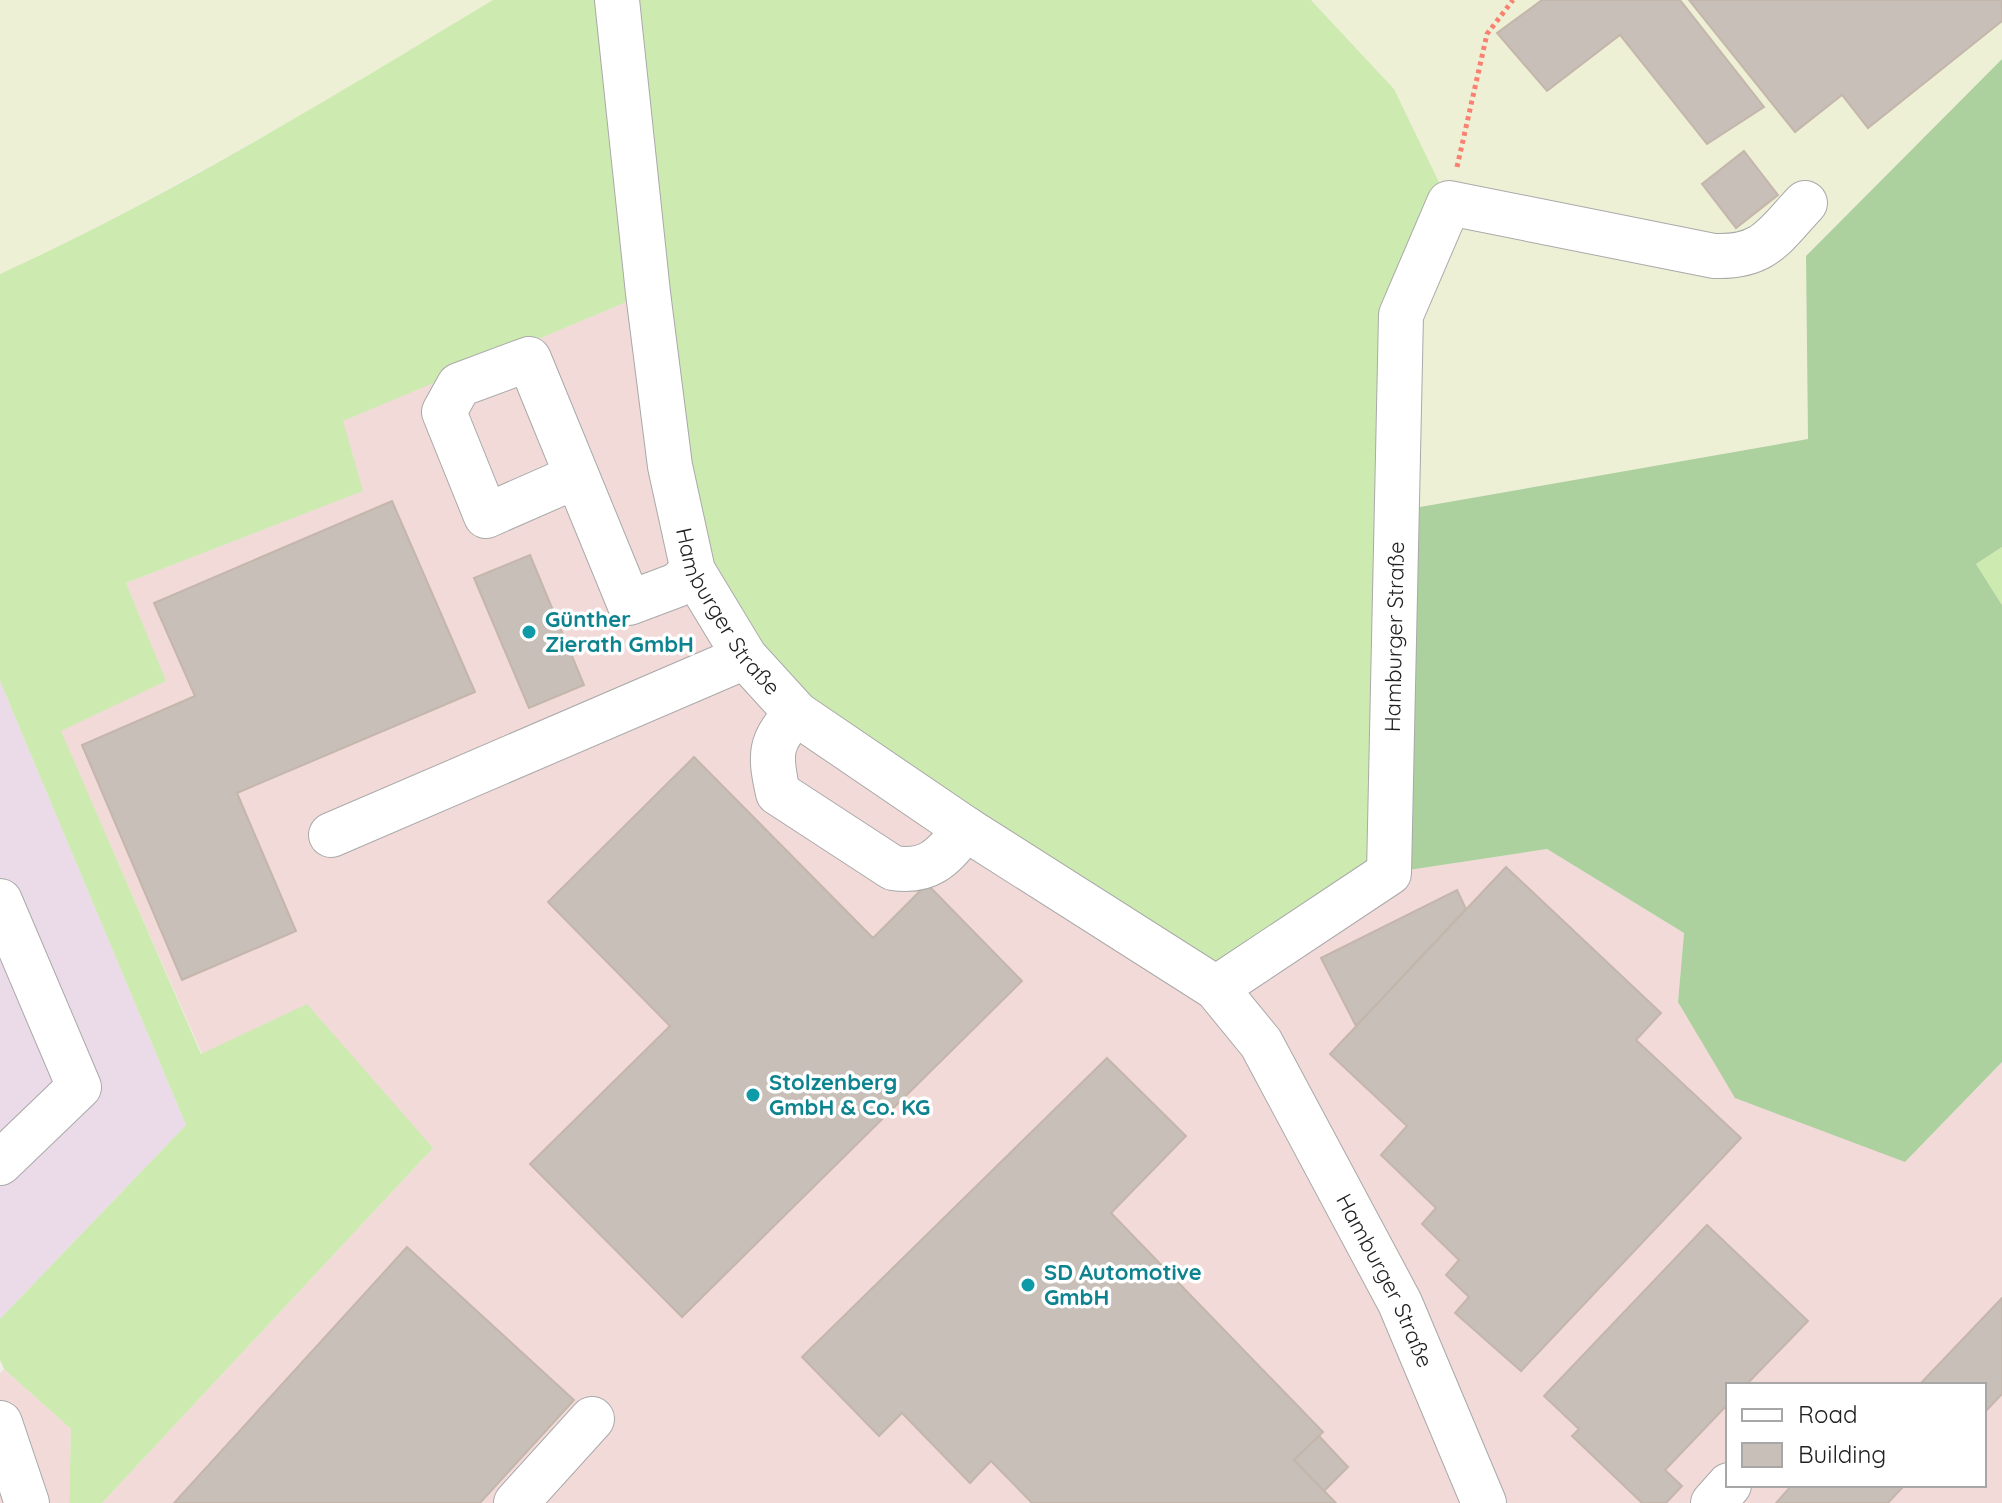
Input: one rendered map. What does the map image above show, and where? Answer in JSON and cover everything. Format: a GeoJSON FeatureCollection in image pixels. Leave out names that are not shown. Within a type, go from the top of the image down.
{"type":"FeatureCollection","features":[{"type":"Feature","properties":{"kind":"street","name":"Hamburger Straße"},"geometry":{"type":"LineString","coordinates":[[617,0],[670,466],[693,571],[745,657],[797,714],[966,829],[1216,988],[1261,1043],[1400,1303],[1484,1503]]}},
{"type":"Feature","properties":{"kind":"street","name":"Hamburger Straße"},"geometry":{"type":"LineString","coordinates":[[1216,988],[1389,873],[1401,315],[1449,203]]}},
{"type":"Feature","properties":{"kind":"street"},"geometry":{"type":"LineString","coordinates":[[1449,203],[1714,256],[1738,257],[1766,245],[1805,203]]}},
{"type":"Feature","properties":{"kind":"street"},"geometry":{"type":"LineString","coordinates":[[577,476],[629,603],[677,585],[693,571]]}},
{"type":"Feature","properties":{"kind":"street"},"geometry":{"type":"LineString","coordinates":[[331,835],[745,657]]}},
{"type":"Feature","properties":{"kind":"street"},"geometry":{"type":"LineString","coordinates":[[797,714],[783,726],[775,741],[771,763],[778,793],[893,868],[909,871],[939,860],[966,829]]}},
{"type":"Feature","properties":{"kind":"street"},"geometry":{"type":"LineString","coordinates":[[0,901],[79,1087],[0,1163]]}},
{"type":"Feature","properties":{"kind":"street"},"geometry":{"type":"LineString","coordinates":[[516,1503],[592,1419]]}},
{"type":"Feature","properties":{"kind":"street"},"geometry":{"type":"LineString","coordinates":[[5,1440],[27,1503]]}},
{"type":"Feature","properties":{"kind":"street"},"geometry":{"type":"LineString","coordinates":[[1713,1503],[1727,1487]]}},
{"type":"Feature","properties":{"kind":"path"},"geometry":{"type":"LineString","coordinates":[[1449,203],[1487,34],[1513,0]]}},
{"type":"Feature","properties":{"kind":"shaded area"},"geometry":{"type":"Polygon","coordinates":[[[648,293],[1389,873],[1547,849],[1684,933],[1678,1002],[1905,1162],[2002,1062],[2002,1503],[102,1503],[433,1148],[202,1054],[60,731],[165,681],[126,583],[362,491],[342,421],[648,293]]]}},
{"type":"Feature","properties":{"kind":"shaded area"},"geometry":{"type":"Polygon","coordinates":[[[0,681],[186,1125],[0,1319],[0,681]]]}},
{"type":"Feature","properties":{"kind":"shaded area"},"geometry":{"type":"Polygon","coordinates":[[[4,1369],[71,1429],[69,1503],[0,1503],[0,1373],[4,1369]]]}},
{"type":"Feature","properties":{"kind":"green space"},"geometry":{"type":"Polygon","coordinates":[[[0,0],[493,0],[307,112],[75,240],[0,274],[0,0]]]}},
{"type":"Feature","properties":{"kind":"green space"},"geometry":{"type":"Polygon","coordinates":[[[493,0],[1311,0],[1394,89],[1449,203],[1401,315],[1389,873],[1216,988],[797,714],[693,571],[648,293],[343,421],[363,491],[126,583],[166,681],[61,731],[201,1054],[307,1004],[433,1148],[102,1503],[69,1503],[71,1429],[4,1369],[0,1360],[0,1319],[186,1125],[0,681],[0,274],[189,179],[493,0]]]}},
{"type":"Feature","properties":{"kind":"green space"},"geometry":{"type":"Polygon","coordinates":[[[1311,0],[2002,0],[2002,59],[1806,256],[1809,439],[1397,511],[1394,89],[1311,0]]]}},
{"type":"Feature","properties":{"kind":"green space"},"geometry":{"type":"Polygon","coordinates":[[[2002,59],[2002,547],[1976,564],[2002,605],[2002,1062],[1905,1162],[1735,1098],[1678,1002],[1684,933],[1547,849],[1389,873],[1397,511],[1808,439],[1806,256],[2002,59]]]}},
{"type":"Feature","properties":{"kind":"green space"},"geometry":{"type":"Polygon","coordinates":[[[2002,547],[2002,605],[1976,564],[2002,547]]]}},
{"type":"Feature","properties":{"kind":"building"},"geometry":{"type":"Polygon","coordinates":[[[1542,0],[1680,0],[1764,107],[1707,144],[1620,35],[1547,91],[1497,33],[1542,0]]]}},
{"type":"Feature","properties":{"kind":"building"},"geometry":{"type":"Polygon","coordinates":[[[1689,0],[2002,0],[2002,21],[1868,128],[1842,95],[1795,132],[1689,0]]]}},
{"type":"Feature","properties":{"kind":"building"},"geometry":{"type":"Polygon","coordinates":[[[1744,151],[1778,195],[1736,228],[1702,184],[1744,151]]]}},
{"type":"Feature","properties":{"kind":"building"},"geometry":{"type":"Polygon","coordinates":[[[392,501],[475,692],[237,793],[296,931],[182,980],[82,745],[195,696],[154,603],[392,501]]]}},
{"type":"Feature","properties":{"kind":"building","name":"Günther Zierath GmbH"},"geometry":{"type":"Polygon","coordinates":[[[530,555],[584,685],[529,708],[474,578],[530,555]]]}},
{"type":"Feature","properties":{"kind":"building","name":"Stolzenberg GmbH & Co. KG"},"geometry":{"type":"Polygon","coordinates":[[[694,757],[873,938],[927,884],[1022,981],[682,1317],[530,1164],[670,1026],[548,902],[694,757]]]}},
{"type":"Feature","properties":{"kind":"building"},"geometry":{"type":"Polygon","coordinates":[[[1506,867],[1661,1013],[1636,1040],[1741,1138],[1521,1371],[1455,1313],[1469,1297],[1446,1275],[1459,1260],[1422,1224],[1436,1208],[1381,1155],[1407,1126],[1330,1054],[1506,867]]]}},
{"type":"Feature","properties":{"kind":"building"},"geometry":{"type":"Polygon","coordinates":[[[1457,890],[1466,909],[1356,1026],[1321,958],[1457,890]]]}},
{"type":"Feature","properties":{"kind":"building","name":"SD Automotive GmbH"},"geometry":{"type":"Polygon","coordinates":[[[1107,1058],[1186,1136],[1111,1213],[1323,1432],[1294,1460],[1336,1503],[1032,1503],[991,1461],[970,1483],[902,1413],[879,1436],[802,1357],[1107,1058]]]}},
{"type":"Feature","properties":{"kind":"building"},"geometry":{"type":"Polygon","coordinates":[[[1707,1225],[1808,1321],[1748,1383],[1726,1383],[1726,1406],[1665,1470],[1682,1486],[1666,1503],[1642,1503],[1572,1436],[1579,1429],[1544,1396],[1707,1225]]]}},
{"type":"Feature","properties":{"kind":"building"},"geometry":{"type":"Polygon","coordinates":[[[407,1247],[574,1400],[480,1503],[174,1503],[407,1247]]]}},
{"type":"Feature","properties":{"kind":"building"},"geometry":{"type":"Polygon","coordinates":[[[2002,1298],[2002,1394],[1986,1411],[1986,1383],[1921,1383],[2002,1298]]]}},
{"type":"Feature","properties":{"kind":"building"},"geometry":{"type":"Polygon","coordinates":[[[1319,1436],[1348,1467],[1324,1491],[1294,1460],[1319,1436]]]}},
{"type":"Feature","properties":{"kind":"building"},"geometry":{"type":"Polygon","coordinates":[[[1790,1487],[1902,1488],[1888,1503],[1776,1503],[1790,1487]]]}},
{"type":"Feature","properties":{"kind":"place","name":"Günther Zierath GmbH"},"geometry":{"type":"Point","coordinates":[529,632]}},
{"type":"Feature","properties":{"kind":"place","name":"Stolzenberg GmbH & Co. KG"},"geometry":{"type":"Point","coordinates":[753,1095]}},
{"type":"Feature","properties":{"kind":"place","name":"SD Automotive GmbH"},"geometry":{"type":"Point","coordinates":[1028,1285]}}]}
